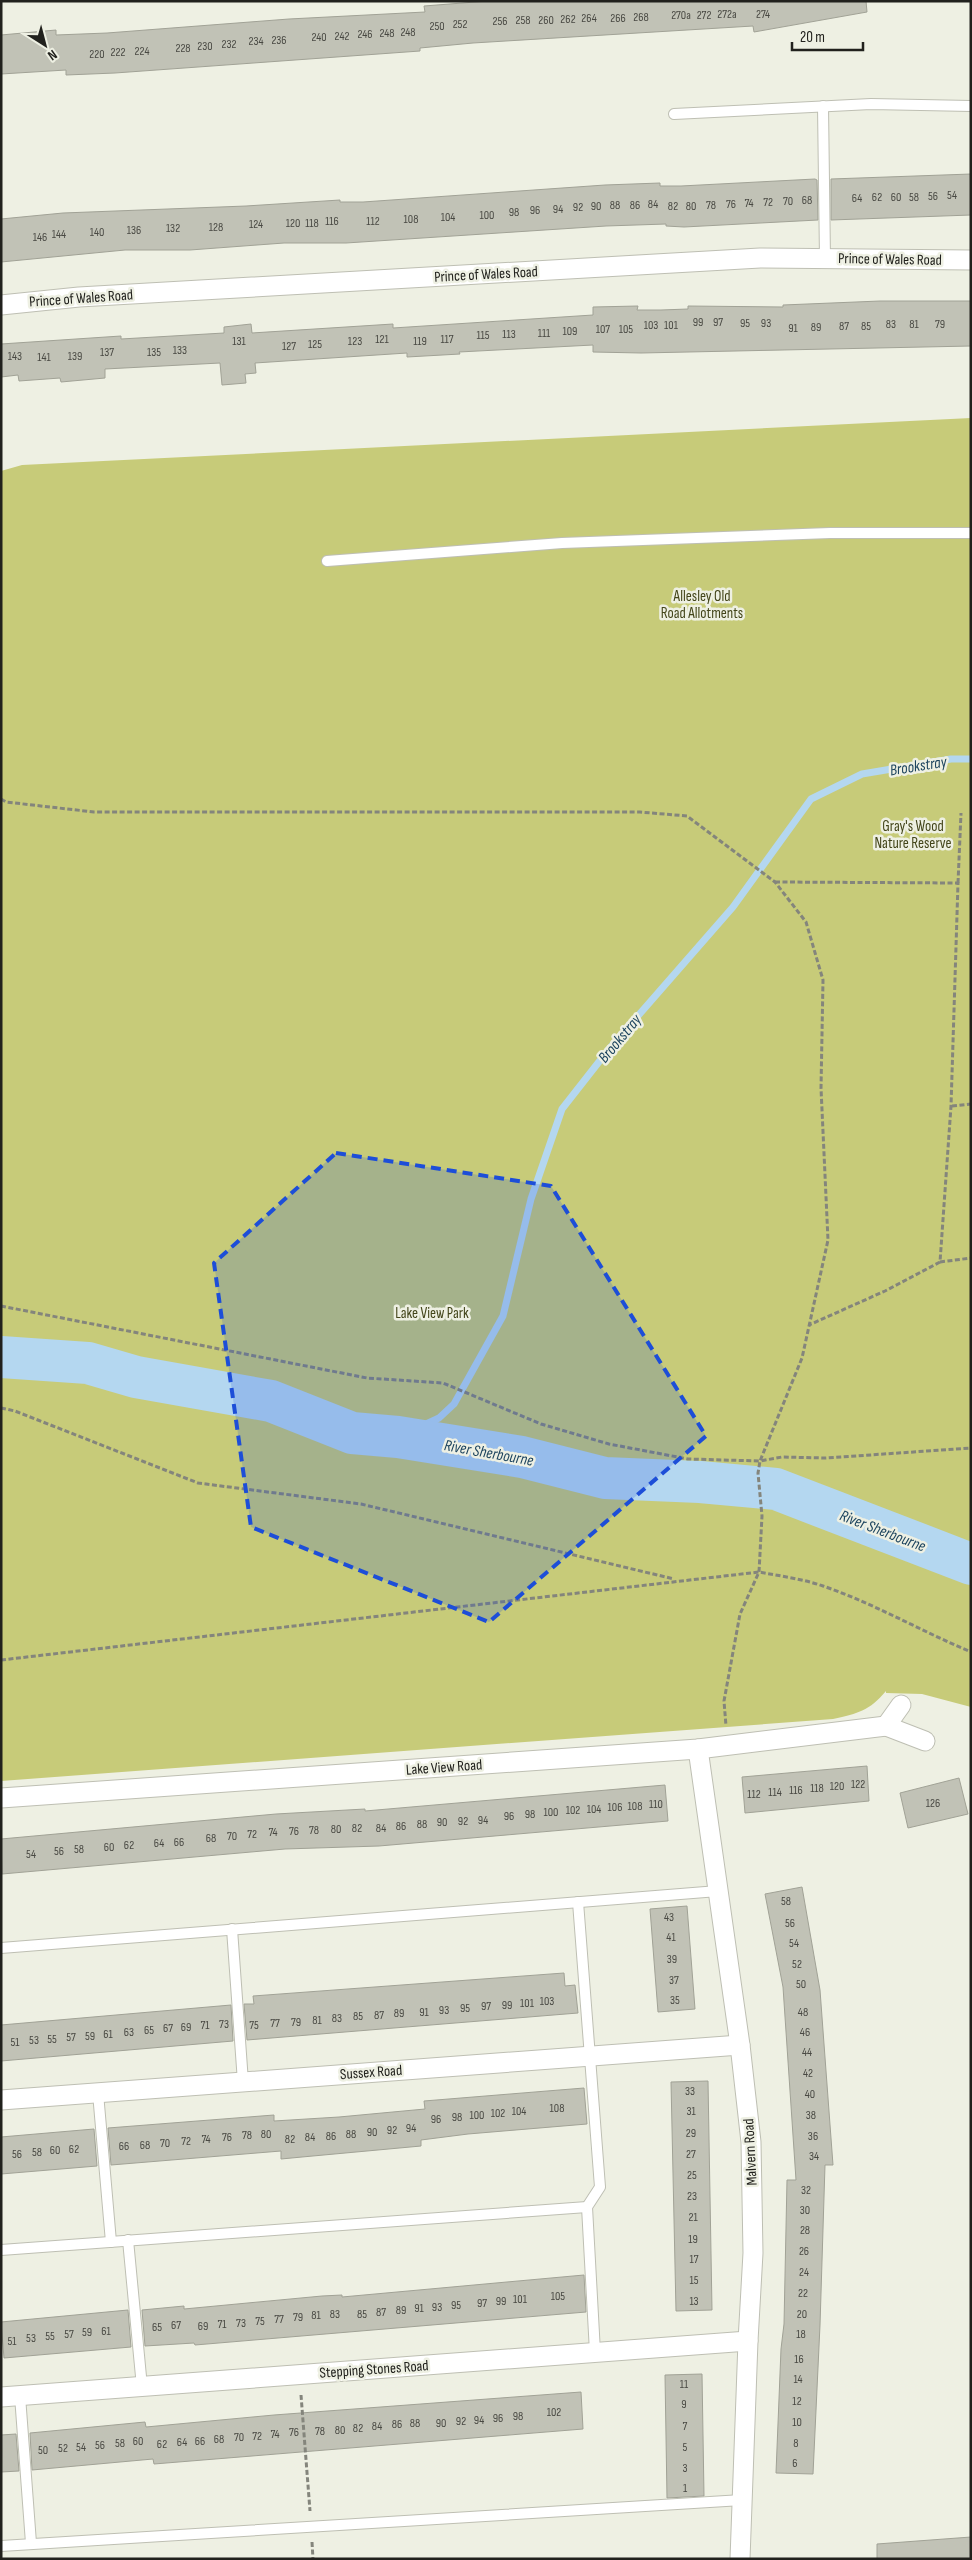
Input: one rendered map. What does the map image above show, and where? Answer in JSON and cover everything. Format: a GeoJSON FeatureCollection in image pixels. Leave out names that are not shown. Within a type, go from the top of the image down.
{"type":"FeatureCollection","features":[{"type":"Feature","properties":{"kind":"street","name":"Prince of Wales Road"},"geometry":{"type":"LineString","coordinates":[[1,305],[89,296],[760,258],[971,260]]}},
{"type":"Feature","properties":{"kind":"street"},"geometry":{"type":"LineString","coordinates":[[886,1726],[901,1706]]}},
{"type":"Feature","properties":{"kind":"street","name":"Lake View Road"},"geometry":{"type":"LineString","coordinates":[[1,1798],[698,1748],[886,1726],[925,1741]]}},
{"type":"Feature","properties":{"kind":"street","name":"Malvern Road"},"geometry":{"type":"LineString","coordinates":[[698,1748],[752,2142],[753,2254],[740,2559]]}},
{"type":"Feature","properties":{"kind":"street","name":"Sussex Road"},"geometry":{"type":"LineString","coordinates":[[1,2100],[740,2045]]}},
{"type":"Feature","properties":{"kind":"street","name":"Stepping Stones Road"},"geometry":{"type":"LineString","coordinates":[[1,2397],[748,2341]]}},
{"type":"Feature","properties":{"kind":"lane"},"geometry":{"type":"LineString","coordinates":[[674,114],[871,104],[971,106]]}},
{"type":"Feature","properties":{"kind":"lane"},"geometry":{"type":"LineString","coordinates":[[823,106],[825,258]]}},
{"type":"Feature","properties":{"kind":"lane"},"geometry":{"type":"LineString","coordinates":[[327,561],[562,543],[830,532],[971,534]]}},
{"type":"Feature","properties":{"kind":"lane"},"geometry":{"type":"LineString","coordinates":[[1,1948],[718,1891]]}},
{"type":"Feature","properties":{"kind":"lane"},"geometry":{"type":"LineString","coordinates":[[578,1902],[592,2056],[600,2187],[587,2207],[595,2352]]}},
{"type":"Feature","properties":{"kind":"lane"},"geometry":{"type":"LineString","coordinates":[[232,1929],[243,2082]]}},
{"type":"Feature","properties":{"kind":"lane"},"geometry":{"type":"LineString","coordinates":[[98,2092],[111,2242]]}},
{"type":"Feature","properties":{"kind":"lane"},"geometry":{"type":"LineString","coordinates":[[1,2250],[587,2207]]}},
{"type":"Feature","properties":{"kind":"lane"},"geometry":{"type":"LineString","coordinates":[[128,2240],[142,2387]]}},
{"type":"Feature","properties":{"kind":"lane"},"geometry":{"type":"LineString","coordinates":[[20,2396],[32,2543]]}},
{"type":"Feature","properties":{"kind":"lane"},"geometry":{"type":"LineString","coordinates":[[1,2546],[742,2500]]}},
{"type":"Feature","properties":{"kind":"path"},"geometry":{"type":"LineString","coordinates":[[1,799],[6,802],[94,812],[640,812],[688,816],[775,882],[806,922],[823,980],[821,1088],[828,1240],[802,1358],[760,1461],[758,1473],[762,1516],[760,1572],[740,1614],[724,1701],[728,1745]]}},
{"type":"Feature","properties":{"kind":"path"},"geometry":{"type":"LineString","coordinates":[[940,1262],[951,1106],[961,813]]}},
{"type":"Feature","properties":{"kind":"path"},"geometry":{"type":"LineString","coordinates":[[775,882],[958,883]]}},
{"type":"Feature","properties":{"kind":"path"},"geometry":{"type":"LineString","coordinates":[[951,1106],[971,1104]]}},
{"type":"Feature","properties":{"kind":"path"},"geometry":{"type":"LineString","coordinates":[[809,1326],[885,1291],[940,1262],[971,1258]]}},
{"type":"Feature","properties":{"kind":"path"},"geometry":{"type":"LineString","coordinates":[[1,1306],[367,1378],[443,1383],[477,1399],[548,1427],[609,1444],[688,1459],[760,1461],[782,1457],[826,1458],[971,1448]]}},
{"type":"Feature","properties":{"kind":"path"},"geometry":{"type":"LineString","coordinates":[[1,1408],[15,1411],[198,1483],[361,1504],[677,1580]]}},
{"type":"Feature","properties":{"kind":"path"},"geometry":{"type":"LineString","coordinates":[[1,1660],[677,1580],[760,1572],[822,1586],[885,1610],[932,1636],[971,1652]]}},
{"type":"Feature","properties":{"kind":"path"},"geometry":{"type":"LineString","coordinates":[[299,2375],[313,2559]]}},
{"type":"Feature","properties":{"kind":"highlighted area"},"geometry":{"type":"Polygon","coordinates":[[[336,1153],[551,1186],[706,1436],[489,1622],[251,1527],[214,1263],[336,1153]]]}},
{"type":"Feature","properties":{"kind":"green space","name":"Lake View Park"},"geometry":{"type":"Polygon","coordinates":[[[971,418],[971,1707],[922,1694],[886,1693],[886,1691],[869,1707],[850,1715],[833,1719],[1,1781],[1,471],[22,465],[971,418]]]}},
{"type":"Feature","properties":{"kind":"building"},"geometry":{"type":"Polygon","coordinates":[[[488,1],[866,1],[867,12],[754,32],[753,26],[473,43],[420,48],[420,51],[115,73],[66,75],[66,70],[1,74],[1,35],[56,30],[56,35],[107,33],[289,19],[425,12],[424,6],[488,1]]]}},
{"type":"Feature","properties":{"kind":"building"},"geometry":{"type":"Polygon","coordinates":[[[971,174],[971,215],[831,220],[831,179],[971,174]]]}},
{"type":"Feature","properties":{"kind":"building"},"geometry":{"type":"Polygon","coordinates":[[[817,180],[818,220],[684,227],[666,226],[666,224],[606,226],[346,243],[284,243],[190,250],[125,250],[1,262],[1,219],[63,213],[246,206],[340,200],[340,202],[363,202],[605,185],[660,183],[660,186],[681,186],[817,180]]]}},
{"type":"Feature","properties":{"kind":"building"},"geometry":{"type":"Polygon","coordinates":[[[880,301],[971,301],[971,346],[641,353],[593,352],[593,345],[459,352],[460,354],[407,357],[407,353],[255,363],[256,373],[245,374],[246,383],[222,385],[220,363],[105,369],[105,378],[61,382],[60,378],[19,381],[18,375],[1,377],[1,344],[121,336],[121,339],[224,333],[224,327],[251,324],[252,333],[393,324],[393,328],[593,315],[593,307],[638,306],[637,310],[661,310],[688,309],[688,306],[783,307],[783,305],[880,301]]]}},
{"type":"Feature","properties":{"kind":"building"},"geometry":{"type":"Polygon","coordinates":[[[867,1766],[869,1801],[745,1813],[742,1777],[867,1766]]]}},
{"type":"Feature","properties":{"kind":"building"},"geometry":{"type":"Polygon","coordinates":[[[959,1778],[968,1814],[908,1828],[900,1793],[959,1778]]]}},
{"type":"Feature","properties":{"kind":"building"},"geometry":{"type":"Polygon","coordinates":[[[665,1785],[668,1821],[379,1846],[285,1849],[2,1874],[1,1839],[276,1814],[365,1809],[365,1811],[665,1785]]]}},
{"type":"Feature","properties":{"kind":"building"},"geometry":{"type":"Polygon","coordinates":[[[802,1887],[820,1990],[833,2165],[825,2165],[813,2474],[776,2473],[781,2349],[784,2324],[787,2180],[796,2180],[783,1987],[765,1894],[802,1887]]]}},
{"type":"Feature","properties":{"kind":"building"},"geometry":{"type":"Polygon","coordinates":[[[687,1906],[695,2009],[658,2012],[650,1909],[687,1906]]]}},
{"type":"Feature","properties":{"kind":"building"},"geometry":{"type":"Polygon","coordinates":[[[564,1973],[565,1986],[575,1985],[578,2013],[247,2040],[244,2004],[254,2004],[253,1996],[564,1973]]]}},
{"type":"Feature","properties":{"kind":"building"},"geometry":{"type":"Polygon","coordinates":[[[231,2005],[233,2041],[1,2061],[1,2025],[231,2005]]]}},
{"type":"Feature","properties":{"kind":"building"},"geometry":{"type":"Polygon","coordinates":[[[708,2081],[712,2310],[676,2311],[671,2082],[708,2081]]]}},
{"type":"Feature","properties":{"kind":"building"},"geometry":{"type":"Polygon","coordinates":[[[584,2088],[587,2124],[468,2134],[421,2140],[421,2146],[281,2159],[281,2151],[111,2165],[108,2128],[274,2115],[274,2121],[339,2117],[425,2109],[424,2101],[584,2088]]]}},
{"type":"Feature","properties":{"kind":"building"},"geometry":{"type":"Polygon","coordinates":[[[94,2129],[97,2166],[1,2174],[1,2137],[94,2129]]]}},
{"type":"Feature","properties":{"kind":"building"},"geometry":{"type":"Polygon","coordinates":[[[584,2275],[586,2312],[195,2345],[194,2343],[145,2346],[142,2310],[184,2306],[184,2309],[322,2296],[342,2295],[342,2297],[584,2275]]]}},
{"type":"Feature","properties":{"kind":"building"},"geometry":{"type":"Polygon","coordinates":[[[128,2310],[131,2347],[4,2358],[1,2322],[128,2310]]]}},
{"type":"Feature","properties":{"kind":"building"},"geometry":{"type":"Polygon","coordinates":[[[702,2374],[704,2496],[667,2498],[665,2375],[702,2374]]]}},
{"type":"Feature","properties":{"kind":"building"},"geometry":{"type":"Polygon","coordinates":[[[581,2392],[583,2429],[154,2464],[153,2459],[32,2470],[30,2433],[145,2422],[146,2427],[274,2415],[581,2392]]]}},
{"type":"Feature","properties":{"kind":"building"},"geometry":{"type":"Polygon","coordinates":[[[16,2434],[19,2471],[1,2472],[1,2435],[16,2434]]]}},
{"type":"Feature","properties":{"kind":"building"},"geometry":{"type":"Polygon","coordinates":[[[971,2537],[971,2559],[877,2559],[877,2544],[971,2537]]]}},
{"type":"Feature","properties":{"kind":"waterway","name":"Brookstray"},"geometry":{"type":"LineString","coordinates":[[398,1437],[439,1418],[454,1404],[503,1316],[531,1199],[562,1109],[609,1049],[733,907],[811,799],[862,774],[951,759],[971,759]]}},
{"type":"Feature","properties":{"kind":"waterway","name":"River Sherbourne"},"geometry":{"type":"LineString","coordinates":[[1,1357],[88,1363],[136,1377],[271,1401],[352,1433],[398,1437],[522,1457],[605,1478],[700,1482],[776,1489],[971,1564]]}},
{"type":"Feature","properties":{"kind":"park label","name":"Allesley Old Road Allotments"},"geometry":{"type":"Point","coordinates":[702,604]}},
{"type":"Feature","properties":{"kind":"park label","name":"Gray's Wood Nature Reserve"},"geometry":{"type":"Point","coordinates":[913,834]}}]}
